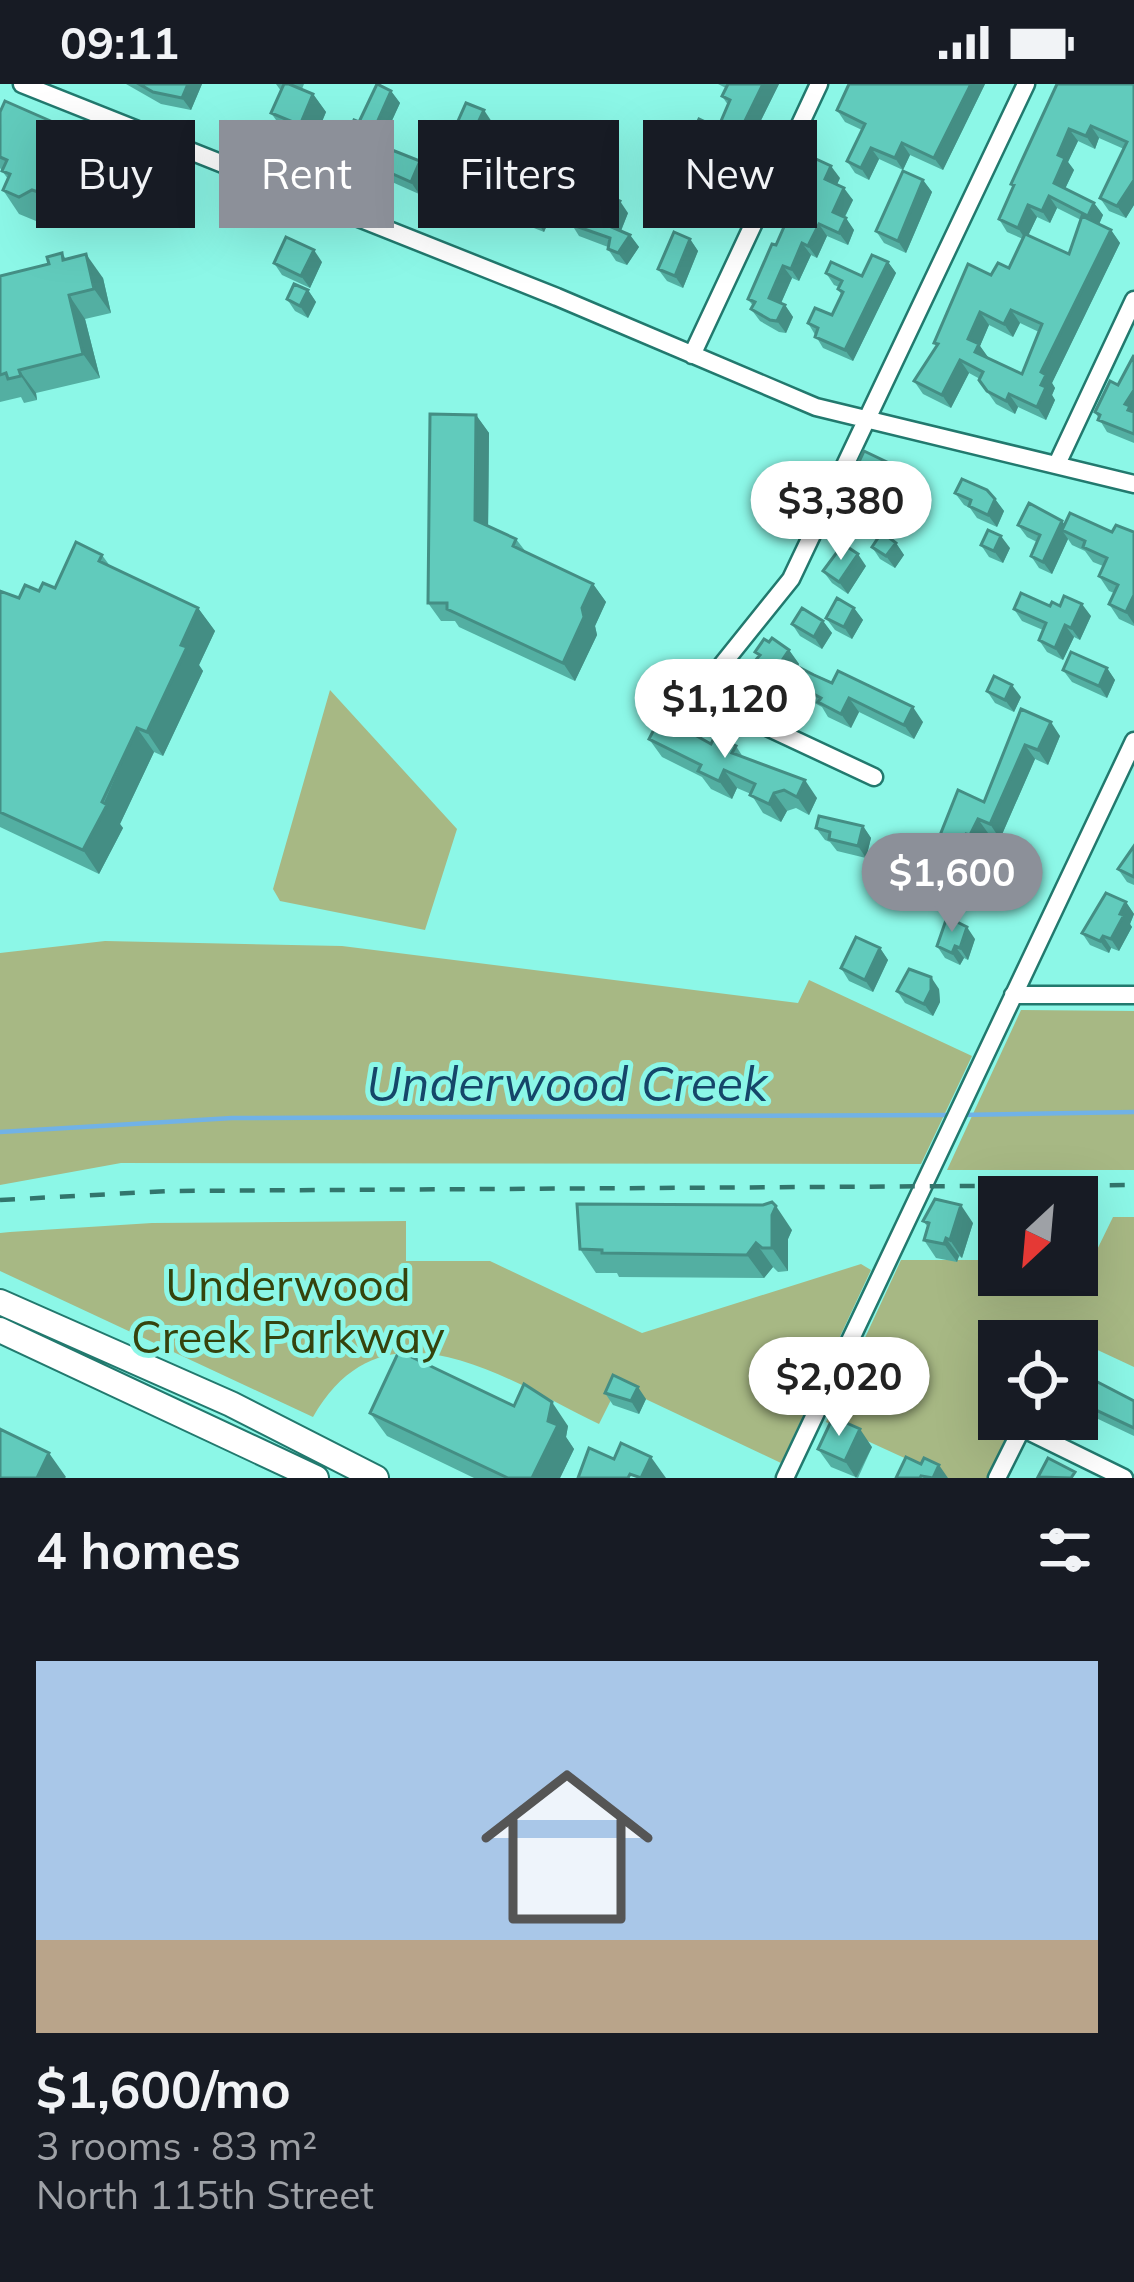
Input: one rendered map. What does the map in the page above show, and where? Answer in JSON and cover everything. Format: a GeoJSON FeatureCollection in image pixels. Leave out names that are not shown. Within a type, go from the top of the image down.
{"type":"FeatureCollection","features":[{"type":"Feature","properties":{"kind":"street"},"geometry":{"type":"LineString","coordinates":[[22,84],[63,91],[816,407],[1134,484]]}},
{"type":"Feature","properties":{"kind":"street"},"geometry":{"type":"LineString","coordinates":[[692,355],[819,84]]}},
{"type":"Feature","properties":{"kind":"street"},"geometry":{"type":"LineString","coordinates":[[874,777],[720,705],[708,693],[709,681],[790,579],[1026,84]]}},
{"type":"Feature","properties":{"kind":"street"},"geometry":{"type":"LineString","coordinates":[[1057,464],[1134,301]]}},
{"type":"Feature","properties":{"kind":"street"},"geometry":{"type":"LineString","coordinates":[[785,1478],[1134,741]]}},
{"type":"Feature","properties":{"kind":"street"},"geometry":{"type":"LineString","coordinates":[[1013,995],[1134,995]]}},
{"type":"Feature","properties":{"kind":"street"},"geometry":{"type":"LineString","coordinates":[[0,1302],[230,1404],[334,1469],[376,1478]]}},
{"type":"Feature","properties":{"kind":"street"},"geometry":{"type":"LineString","coordinates":[[0,1330],[316,1478]]}},
{"type":"Feature","properties":{"kind":"street"},"geometry":{"type":"LineString","coordinates":[[997,1478],[1022,1428],[1124,1478]]}},
{"type":"Feature","properties":{"kind":"green space"},"geometry":{"type":"Polygon","coordinates":[[[330,690],[457,829],[425,930],[280,901],[273,889],[330,690]]]}},
{"type":"Feature","properties":{"kind":"green space","name":"Underwood Creek Parkway"},"geometry":{"type":"Polygon","coordinates":[[[105,941],[342,946],[798,1003],[809,980],[972,1056],[921,1164],[121,1163],[0,1185],[0,953],[105,941]]]}},
{"type":"Feature","properties":{"kind":"green space"},"geometry":{"type":"Polygon","coordinates":[[[1021,1010],[1134,1011],[1134,1170],[947,1170],[1021,1010]]]}},
{"type":"Feature","properties":{"kind":"green space"},"geometry":{"type":"Polygon","coordinates":[[[1113,1217],[1134,1217],[1134,1367],[1098,1350],[1098,1320],[978,1320],[978,1440],[1007,1440],[989,1478],[948,1478],[826,1422],[901,1260],[978,1260],[978,1296],[1098,1296],[1098,1248],[1113,1217]]]}},
{"type":"Feature","properties":{"kind":"green space","name":"Underwood Creek Parkway"},"geometry":{"type":"Polygon","coordinates":[[[406,1221],[406,1261],[490,1261],[642,1333],[861,1264],[871,1270],[781,1463],[618,1386],[599,1424],[487,1369],[448,1357],[410,1353],[375,1359],[342,1380],[313,1417],[0,1271],[0,1233],[152,1223],[406,1221]]]}},
{"type":"Feature","properties":{"kind":"building"},"geometry":{"type":"Polygon","coordinates":[[[139,84],[188,84],[182,98],[139,84]]]}},
{"type":"Feature","properties":{"kind":"building"},"geometry":{"type":"Polygon","coordinates":[[[284,84],[313,94],[302,120],[271,113],[284,84]]]}},
{"type":"Feature","properties":{"kind":"building"},"geometry":{"type":"Polygon","coordinates":[[[377,84],[391,91],[378,120],[360,120],[377,84]]]}},
{"type":"Feature","properties":{"kind":"building"},"geometry":{"type":"Polygon","coordinates":[[[728,84],[763,84],[745,120],[721,120],[730,100],[722,96],[728,84]]]}},
{"type":"Feature","properties":{"kind":"building"},"geometry":{"type":"Polygon","coordinates":[[[849,84],[971,84],[934,158],[902,143],[895,158],[871,148],[861,168],[847,161],[865,124],[837,110],[849,84]]]}},
{"type":"Feature","properties":{"kind":"building"},"geometry":{"type":"Polygon","coordinates":[[[1057,84],[1134,84],[1134,180],[1117,206],[1100,198],[1127,142],[1091,126],[1086,136],[1069,129],[1058,155],[1065,158],[1054,183],[1094,203],[1088,216],[1049,196],[1042,211],[1028,205],[1018,228],[999,219],[1057,84]]]}},
{"type":"Feature","properties":{"kind":"building"},"geometry":{"type":"Polygon","coordinates":[[[5,101],[48,120],[36,120],[36,191],[19,197],[3,190],[10,174],[2,171],[7,160],[0,157],[0,112],[5,101]]]}},
{"type":"Feature","properties":{"kind":"building"},"geometry":{"type":"Polygon","coordinates":[[[466,103],[484,110],[479,120],[458,120],[466,103]]]}},
{"type":"Feature","properties":{"kind":"building"},"geometry":{"type":"Polygon","coordinates":[[[394,151],[418,160],[411,182],[394,174],[394,151]]]}},
{"type":"Feature","properties":{"kind":"building"},"geometry":{"type":"Polygon","coordinates":[[[817,159],[831,166],[825,179],[844,188],[833,212],[846,218],[839,233],[819,224],[817,228],[817,159]]]}},
{"type":"Feature","properties":{"kind":"building"},"geometry":{"type":"Polygon","coordinates":[[[903,171],[923,180],[898,241],[876,231],[903,171]]]}},
{"type":"Feature","properties":{"kind":"building"},"geometry":{"type":"Polygon","coordinates":[[[1082,216],[1111,230],[1041,372],[1046,375],[1041,385],[1046,387],[1037,407],[1009,394],[1006,401],[987,391],[979,380],[983,372],[960,360],[942,395],[914,381],[938,344],[934,343],[968,264],[991,275],[998,263],[1009,268],[1025,234],[1069,254],[1082,216]],[[1011,310],[1004,324],[980,312],[968,339],[979,344],[975,352],[1022,374],[1042,324],[1011,310]]]}},
{"type":"Feature","properties":{"kind":"building"},"geometry":{"type":"Polygon","coordinates":[[[581,228],[614,228],[630,235],[618,253],[608,249],[610,238],[581,228]]]}},
{"type":"Feature","properties":{"kind":"building"},"geometry":{"type":"Polygon","coordinates":[[[783,228],[817,228],[808,246],[802,243],[791,269],[783,266],[769,298],[785,305],[777,321],[751,309],[755,302],[748,299],[772,244],[776,245],[783,228]]]}},
{"type":"Feature","properties":{"kind":"building"},"geometry":{"type":"Polygon","coordinates":[[[674,232],[690,239],[675,276],[658,269],[674,232]]]}},
{"type":"Feature","properties":{"kind":"building"},"geometry":{"type":"Polygon","coordinates":[[[286,237],[314,250],[301,276],[274,263],[286,237]]]}},
{"type":"Feature","properties":{"kind":"building"},"geometry":{"type":"Polygon","coordinates":[[[62,253],[63,260],[86,254],[94,289],[69,295],[83,354],[19,370],[21,376],[8,379],[6,373],[0,375],[0,276],[49,264],[47,257],[62,253]]]}},
{"type":"Feature","properties":{"kind":"building"},"geometry":{"type":"Polygon","coordinates":[[[872,255],[888,262],[845,350],[815,337],[818,328],[808,323],[815,308],[832,315],[843,292],[838,289],[842,281],[826,273],[831,262],[862,276],[872,255]]]}},
{"type":"Feature","properties":{"kind":"building"},"geometry":{"type":"Polygon","coordinates":[[[294,284],[308,290],[300,306],[287,299],[294,284]]]}},
{"type":"Feature","properties":{"kind":"building"},"geometry":{"type":"Polygon","coordinates":[[[1134,355],[1134,390],[1125,404],[1134,412],[1134,434],[1098,420],[1100,415],[1095,412],[1110,381],[1118,385],[1134,355]]]}},
{"type":"Feature","properties":{"kind":"building"},"geometry":{"type":"Polygon","coordinates":[[[430,414],[476,415],[475,520],[516,539],[513,546],[593,584],[563,663],[447,609],[447,603],[428,603],[430,414]]]}},
{"type":"Feature","properties":{"kind":"building"},"geometry":{"type":"Polygon","coordinates":[[[864,451],[893,465],[884,483],[876,479],[868,495],[848,485],[864,451]]]}},
{"type":"Feature","properties":{"kind":"building"},"geometry":{"type":"Polygon","coordinates":[[[962,479],[995,499],[988,515],[955,493],[962,479]]]}},
{"type":"Feature","properties":{"kind":"building"},"geometry":{"type":"Polygon","coordinates":[[[1029,503],[1062,521],[1043,562],[1031,556],[1040,535],[1018,525],[1029,503]]]}},
{"type":"Feature","properties":{"kind":"building"},"geometry":{"type":"Polygon","coordinates":[[[1070,513],[1112,532],[1116,525],[1134,532],[1134,595],[1126,612],[1109,604],[1118,585],[1099,576],[1107,558],[1062,530],[1070,513]]]}},
{"type":"Feature","properties":{"kind":"building"},"geometry":{"type":"Polygon","coordinates":[[[988,530],[1001,536],[994,551],[981,545],[988,530]]]}},
{"type":"Feature","properties":{"kind":"building"},"geometry":{"type":"Polygon","coordinates":[[[882,532],[896,543],[886,556],[872,547],[882,532]]]}},
{"type":"Feature","properties":{"kind":"building"},"geometry":{"type":"Polygon","coordinates":[[[76,542],[102,555],[99,561],[198,608],[181,645],[187,647],[147,732],[137,728],[102,802],[107,805],[83,850],[0,812],[0,591],[19,598],[25,585],[39,591],[43,583],[55,588],[76,542]]]}},
{"type":"Feature","properties":{"kind":"building"},"geometry":{"type":"Polygon","coordinates":[[[843,544],[858,554],[839,582],[823,571],[843,544]]]}},
{"type":"Feature","properties":{"kind":"building"},"geometry":{"type":"Polygon","coordinates":[[[1021,593],[1050,606],[1052,602],[1060,606],[1064,596],[1082,604],[1055,648],[1039,640],[1046,623],[1014,609],[1021,593]]]}},
{"type":"Feature","properties":{"kind":"building"},"geometry":{"type":"Polygon","coordinates":[[[837,598],[854,608],[844,627],[826,618],[837,598]]]}},
{"type":"Feature","properties":{"kind":"building"},"geometry":{"type":"Polygon","coordinates":[[[802,608],[823,621],[814,637],[792,624],[802,608]]]}},
{"type":"Feature","properties":{"kind":"building"},"geometry":{"type":"Polygon","coordinates":[[[772,638],[789,650],[783,659],[814,675],[832,683],[838,671],[913,707],[904,725],[849,698],[841,714],[754,662],[764,639],[772,638]]]}},
{"type":"Feature","properties":{"kind":"building"},"geometry":{"type":"Polygon","coordinates":[[[1071,652],[1107,668],[1099,686],[1063,670],[1071,652]]]}},
{"type":"Feature","properties":{"kind":"building"},"geometry":{"type":"Polygon","coordinates":[[[994,676],[1012,685],[1005,700],[987,691],[994,676]]]}},
{"type":"Feature","properties":{"kind":"building"},"geometry":{"type":"Polygon","coordinates":[[[1021,709],[1051,722],[1038,750],[1025,745],[990,824],[978,819],[970,835],[966,834],[957,854],[965,859],[958,874],[947,869],[935,895],[919,888],[958,790],[984,802],[1021,709]]]}},
{"type":"Feature","properties":{"kind":"building"},"geometry":{"type":"Polygon","coordinates":[[[661,716],[711,744],[715,736],[736,746],[732,753],[805,780],[797,797],[784,790],[774,793],[769,804],[750,795],[755,784],[724,770],[719,781],[698,771],[701,765],[649,739],[661,716]]]}},
{"type":"Feature","properties":{"kind":"building"},"geometry":{"type":"Polygon","coordinates":[[[819,816],[863,826],[858,846],[829,839],[830,832],[816,828],[819,816]]]}},
{"type":"Feature","properties":{"kind":"building"},"geometry":{"type":"Polygon","coordinates":[[[1134,846],[1134,877],[1118,869],[1134,846]]]}},
{"type":"Feature","properties":{"kind":"building"},"geometry":{"type":"Polygon","coordinates":[[[1106,893],[1126,902],[1111,939],[1103,936],[1100,941],[1082,933],[1106,893]]]}},
{"type":"Feature","properties":{"kind":"building"},"geometry":{"type":"Polygon","coordinates":[[[947,917],[967,927],[960,948],[955,946],[952,953],[937,946],[947,917]]]}},
{"type":"Feature","properties":{"kind":"building"},"geometry":{"type":"Polygon","coordinates":[[[856,937],[880,948],[865,980],[841,968],[856,937]]]}},
{"type":"Feature","properties":{"kind":"building"},"geometry":{"type":"Polygon","coordinates":[[[909,969],[931,977],[924,1004],[897,991],[909,969]]]}},
{"type":"Feature","properties":{"kind":"building"},"geometry":{"type":"Polygon","coordinates":[[[935,1199],[961,1205],[950,1240],[946,1238],[944,1244],[924,1240],[929,1223],[923,1221],[935,1199]]]}},
{"type":"Feature","properties":{"kind":"building"},"geometry":{"type":"Polygon","coordinates":[[[772,1202],[776,1206],[772,1248],[756,1243],[747,1255],[580,1249],[577,1204],[772,1202]]]}},
{"type":"Feature","properties":{"kind":"building"},"geometry":{"type":"Polygon","coordinates":[[[399,1351],[514,1406],[524,1384],[552,1402],[548,1421],[558,1425],[532,1478],[508,1478],[370,1413],[399,1351]]]}},
{"type":"Feature","properties":{"kind":"building"},"geometry":{"type":"Polygon","coordinates":[[[613,1375],[638,1387],[631,1401],[605,1393],[613,1375]]]}},
{"type":"Feature","properties":{"kind":"building"},"geometry":{"type":"Polygon","coordinates":[[[1098,1382],[1134,1401],[1134,1428],[1098,1411],[1098,1382]]]}},
{"type":"Feature","properties":{"kind":"building"},"geometry":{"type":"Polygon","coordinates":[[[833,1417],[860,1429],[845,1461],[818,1449],[833,1417]]]}},
{"type":"Feature","properties":{"kind":"building"},"geometry":{"type":"Polygon","coordinates":[[[0,1429],[49,1453],[37,1478],[0,1478],[0,1429]]]}},
{"type":"Feature","properties":{"kind":"building"},"geometry":{"type":"Polygon","coordinates":[[[621,1443],[651,1457],[641,1478],[630,1474],[628,1478],[578,1478],[589,1448],[614,1459],[621,1443]]]}},
{"type":"Feature","properties":{"kind":"building"},"geometry":{"type":"Polygon","coordinates":[[[906,1457],[939,1465],[933,1478],[896,1478],[906,1457]]]}},
{"type":"Feature","properties":{"kind":"building"},"geometry":{"type":"Polygon","coordinates":[[[1048,1458],[1075,1472],[1071,1478],[1038,1477],[1048,1458]]]}},
{"type":"Feature","properties":{"kind":"waterway","name":"Underwood Creek"},"geometry":{"type":"LineString","coordinates":[[960,1115],[1134,1112]]}},
{"type":"Feature","properties":{"kind":"waterway","name":"Underwood Creek"},"geometry":{"type":"LineString","coordinates":[[0,1132],[232,1118],[948,1115]]}},
{"type":"Feature","properties":{"kind":"railway"},"geometry":{"type":"LineString","coordinates":[[0,1200],[168,1191],[1134,1185]]}}]}
